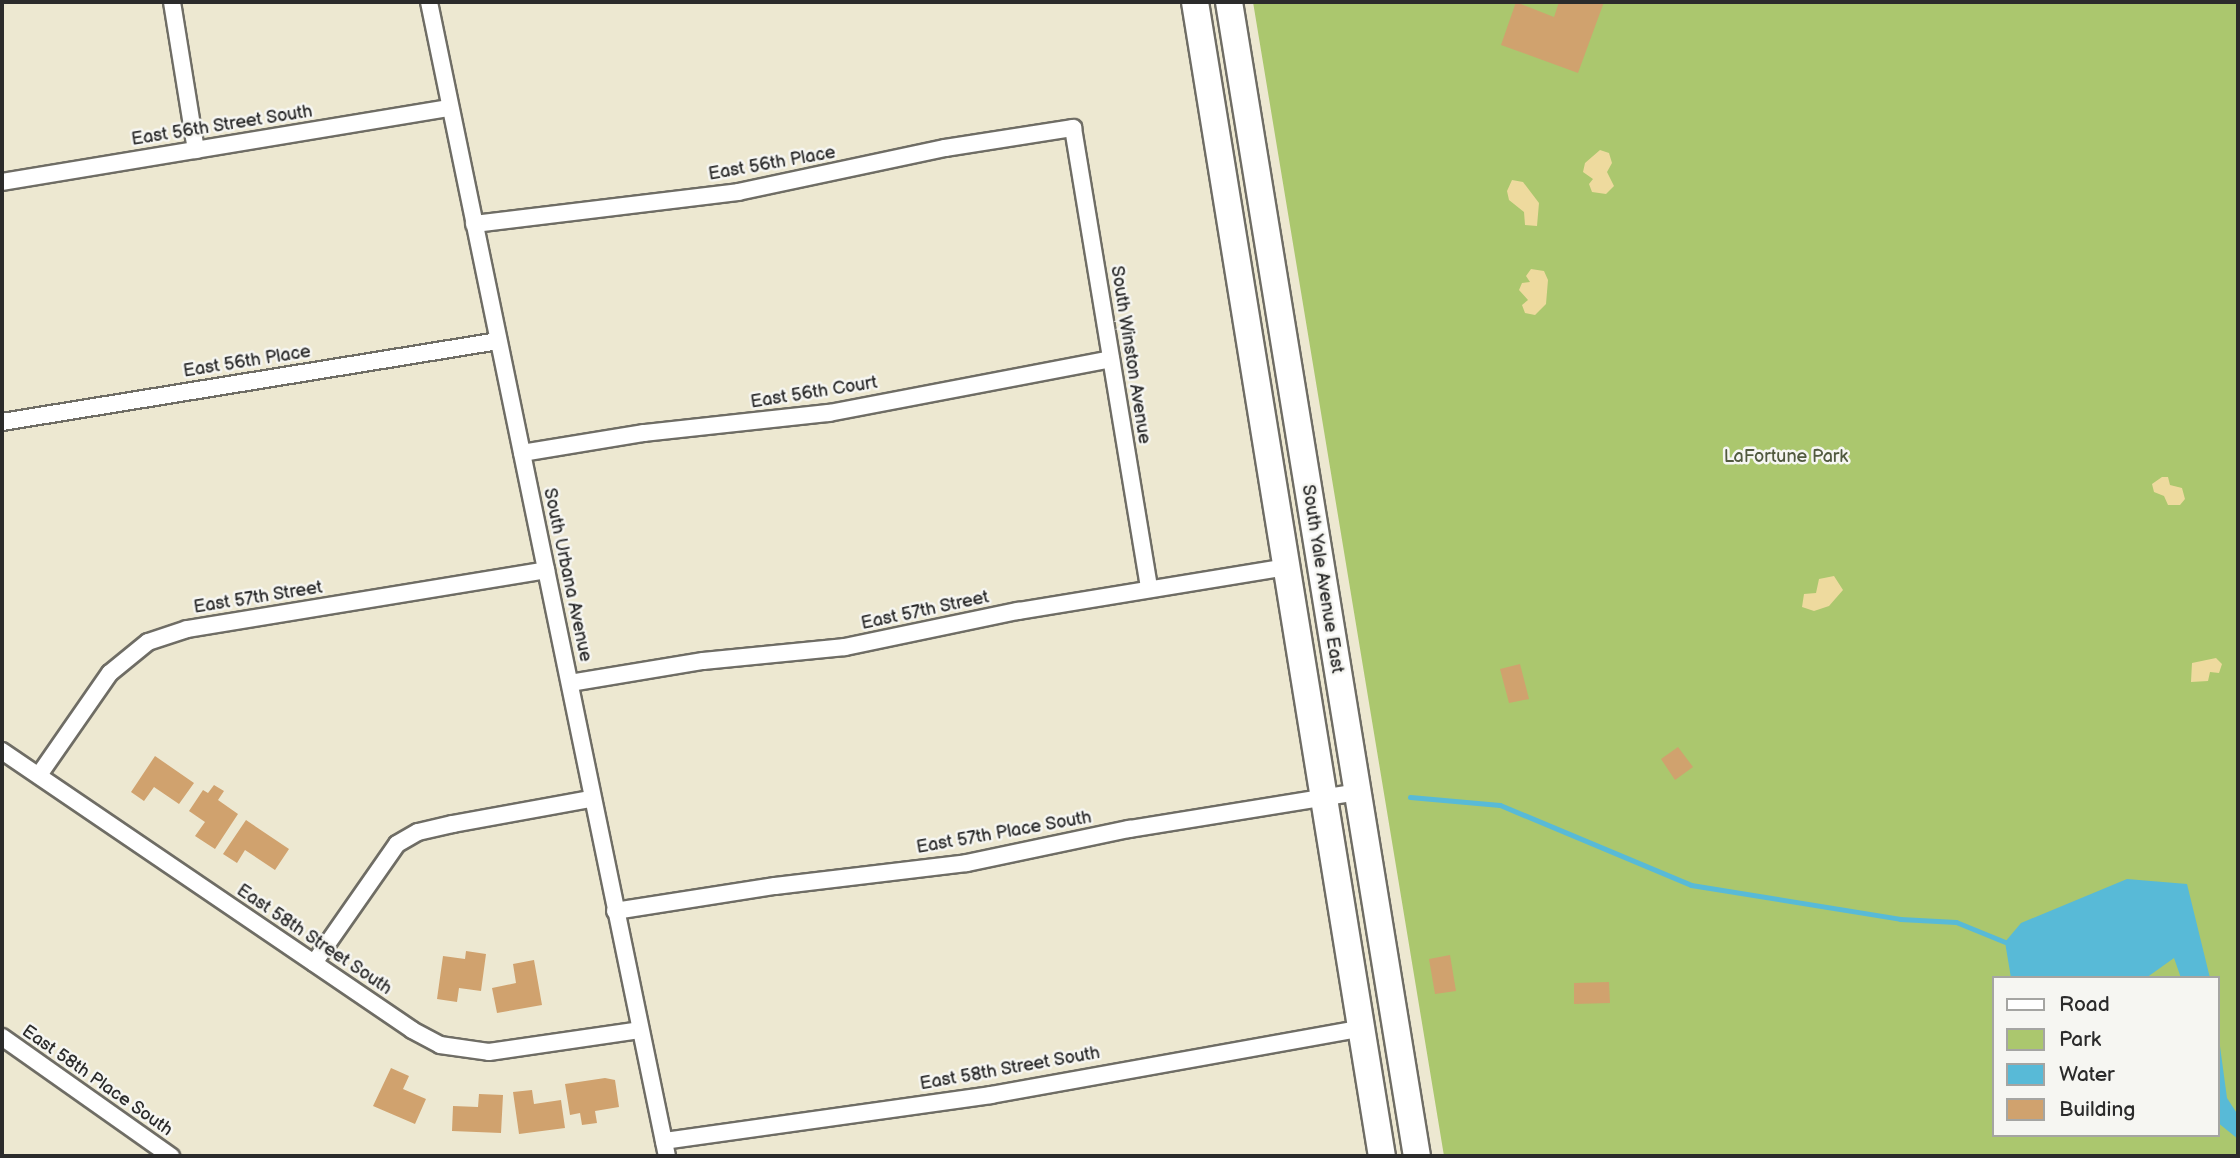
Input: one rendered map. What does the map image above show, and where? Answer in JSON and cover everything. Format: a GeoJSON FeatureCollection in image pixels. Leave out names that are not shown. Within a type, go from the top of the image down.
{"type":"FeatureCollection","features":[{"type":"Feature","properties":{"kind":"main road","name":"South Yale Avenue East"},"geometry":{"type":"LineString","coordinates":[[1195,2],[1382,1156]]}},
{"type":"Feature","properties":{"kind":"main road","name":"South Yale Avenue East"},"geometry":{"type":"LineString","coordinates":[[1229,2],[1417,1156]]}},
{"type":"Feature","properties":{"kind":"street"},"geometry":{"type":"LineString","coordinates":[[172,2],[196,150]]}},
{"type":"Feature","properties":{"kind":"street","name":"South Urbana Avenue"},"geometry":{"type":"LineString","coordinates":[[429,2],[570,683],[590,799],[666,1149]]}},
{"type":"Feature","properties":{"kind":"street","name":"East 56th Street South"},"geometry":{"type":"LineString","coordinates":[[2,182],[449,108]]}},
{"type":"Feature","properties":{"kind":"street","name":"East 56th Place"},"geometry":{"type":"LineString","coordinates":[[474,224],[738,192],[945,148],[1073,128]]}},
{"type":"Feature","properties":{"kind":"street","name":"South Winston Avenue"},"geometry":{"type":"LineString","coordinates":[[1073,128],[1149,589]]}},
{"type":"Feature","properties":{"kind":"street","name":"East 56th Place"},"geometry":{"type":"LineString","coordinates":[[2,422],[498,341]]}},
{"type":"Feature","properties":{"kind":"street","name":"East 56th Court"},"geometry":{"type":"LineString","coordinates":[[522,453],[644,433],[829,413],[1111,359]]}},
{"type":"Feature","properties":{"kind":"street","name":"East 57th Street"},"geometry":{"type":"LineString","coordinates":[[570,683],[703,661],[845,646],[1149,589],[1287,567]]}},
{"type":"Feature","properties":{"kind":"street","name":"East 57th Street"},"geometry":{"type":"LineString","coordinates":[[39,775],[110,673],[148,642],[187,629],[546,570]]}},
{"type":"Feature","properties":{"kind":"street","name":"East 58th Street South"},"geometry":{"type":"LineString","coordinates":[[2,751],[411,1030],[463,1050],[520,1049],[639,1030]]}},
{"type":"Feature","properties":{"kind":"street","name":"East 57th Place South"},"geometry":{"type":"LineString","coordinates":[[615,911],[775,886],[967,863],[1357,792]]}},
{"type":"Feature","properties":{"kind":"street"},"geometry":{"type":"LineString","coordinates":[[314,963],[397,844],[418,832],[590,799]]}},
{"type":"Feature","properties":{"kind":"street","name":"East 58th Street South"},"geometry":{"type":"LineString","coordinates":[[666,1149],[991,1095],[1362,1028]]}},
{"type":"Feature","properties":{"kind":"street","name":"East 58th Place South"},"geometry":{"type":"LineString","coordinates":[[3,1040],[170,1156]]}},
{"type":"Feature","properties":{"kind":"green space","name":"LaFortune Park"},"geometry":{"type":"Polygon","coordinates":[[[1253,2],[2238,2],[2238,1156],[1444,1156],[1253,2]]]}},
{"type":"Feature","properties":{"kind":"sand"},"geometry":{"type":"Polygon","coordinates":[[[1600,150],[1609,153],[1612,163],[1607,172],[1614,186],[1606,194],[1592,192],[1589,184],[1593,179],[1583,172],[1585,163],[1600,150]]]}},
{"type":"Feature","properties":{"kind":"sand"},"geometry":{"type":"Polygon","coordinates":[[[1512,180],[1523,182],[1539,203],[1537,226],[1525,225],[1524,212],[1509,200],[1507,191],[1512,180]]]}},
{"type":"Feature","properties":{"kind":"sand"},"geometry":{"type":"Polygon","coordinates":[[[1531,269],[1544,271],[1548,280],[1546,304],[1535,315],[1525,313],[1522,305],[1528,300],[1519,290],[1522,283],[1530,282],[1526,276],[1531,269]]]}},
{"type":"Feature","properties":{"kind":"sand"},"geometry":{"type":"Polygon","coordinates":[[[2162,477],[2168,477],[2170,485],[2182,488],[2185,499],[2180,505],[2168,505],[2164,496],[2154,492],[2152,484],[2162,477]]]}},
{"type":"Feature","properties":{"kind":"sand"},"geometry":{"type":"Polygon","coordinates":[[[1834,576],[1843,590],[1829,606],[1814,611],[1802,607],[1804,594],[1816,593],[1819,579],[1834,576]]]}},
{"type":"Feature","properties":{"kind":"sand"},"geometry":{"type":"Polygon","coordinates":[[[2216,658],[2222,664],[2219,673],[2210,672],[2208,681],[2191,682],[2192,663],[2216,658]]]}},
{"type":"Feature","properties":{"kind":"water"},"geometry":{"type":"Polygon","coordinates":[[[2127,879],[2187,884],[2210,976],[2180,976],[2174,958],[2149,976],[2011,976],[2005,942],[2021,923],[2127,879]]]}},
{"type":"Feature","properties":{"kind":"water"},"geometry":{"type":"Polygon","coordinates":[[[2219,1039],[2227,1098],[2238,1115],[2238,1139],[2219,1124],[2219,1039]]]}},
{"type":"Feature","properties":{"kind":"building"},"geometry":{"type":"Polygon","coordinates":[[[1516,2],[1554,17],[1559,2],[1604,2],[1578,73],[1501,45],[1516,2]]]}},
{"type":"Feature","properties":{"kind":"building"},"geometry":{"type":"Polygon","coordinates":[[[1520,664],[1529,699],[1509,703],[1500,669],[1520,664]]]}},
{"type":"Feature","properties":{"kind":"building"},"geometry":{"type":"Polygon","coordinates":[[[1678,747],[1693,767],[1675,780],[1661,759],[1678,747]]]}},
{"type":"Feature","properties":{"kind":"building"},"geometry":{"type":"Polygon","coordinates":[[[155,756],[194,783],[179,804],[154,787],[144,801],[131,792],[155,756]]]}},
{"type":"Feature","properties":{"kind":"building"},"geometry":{"type":"Polygon","coordinates":[[[214,785],[224,791],[218,800],[238,814],[215,849],[195,836],[205,822],[189,811],[203,790],[208,793],[214,785]]]}},
{"type":"Feature","properties":{"kind":"building"},"geometry":{"type":"Polygon","coordinates":[[[246,820],[289,849],[275,870],[245,850],[237,863],[223,854],[246,820]]]}},
{"type":"Feature","properties":{"kind":"building"},"geometry":{"type":"Polygon","coordinates":[[[466,951],[486,954],[481,991],[459,988],[457,1002],[437,999],[443,956],[465,959],[466,951]]]}},
{"type":"Feature","properties":{"kind":"building"},"geometry":{"type":"Polygon","coordinates":[[[1450,955],[1456,991],[1435,994],[1429,959],[1450,955]]]}},
{"type":"Feature","properties":{"kind":"building"},"geometry":{"type":"Polygon","coordinates":[[[534,960],[542,1005],[497,1013],[492,988],[516,983],[513,964],[534,960]]]}},
{"type":"Feature","properties":{"kind":"building"},"geometry":{"type":"Polygon","coordinates":[[[1609,982],[1610,1003],[1574,1004],[1574,983],[1609,982]]]}},
{"type":"Feature","properties":{"kind":"building"},"geometry":{"type":"Polygon","coordinates":[[[391,1068],[409,1076],[403,1089],[426,1099],[415,1124],[373,1106],[391,1068]]]}},
{"type":"Feature","properties":{"kind":"building"},"geometry":{"type":"Polygon","coordinates":[[[605,1078],[615,1080],[619,1107],[595,1111],[597,1123],[582,1125],[580,1113],[570,1115],[565,1084],[605,1078]]]}},
{"type":"Feature","properties":{"kind":"building"},"geometry":{"type":"Polygon","coordinates":[[[532,1090],[534,1104],[561,1100],[565,1128],[519,1134],[513,1092],[532,1090]]]}},
{"type":"Feature","properties":{"kind":"building"},"geometry":{"type":"Polygon","coordinates":[[[479,1094],[503,1095],[501,1133],[452,1131],[453,1106],[478,1107],[479,1094]]]}},
{"type":"Feature","properties":{"kind":"waterway"},"geometry":{"type":"LineString","coordinates":[[1410,797],[1500,805],[1691,885],[1900,919],[1956,922],[2005,942]]}}]}
